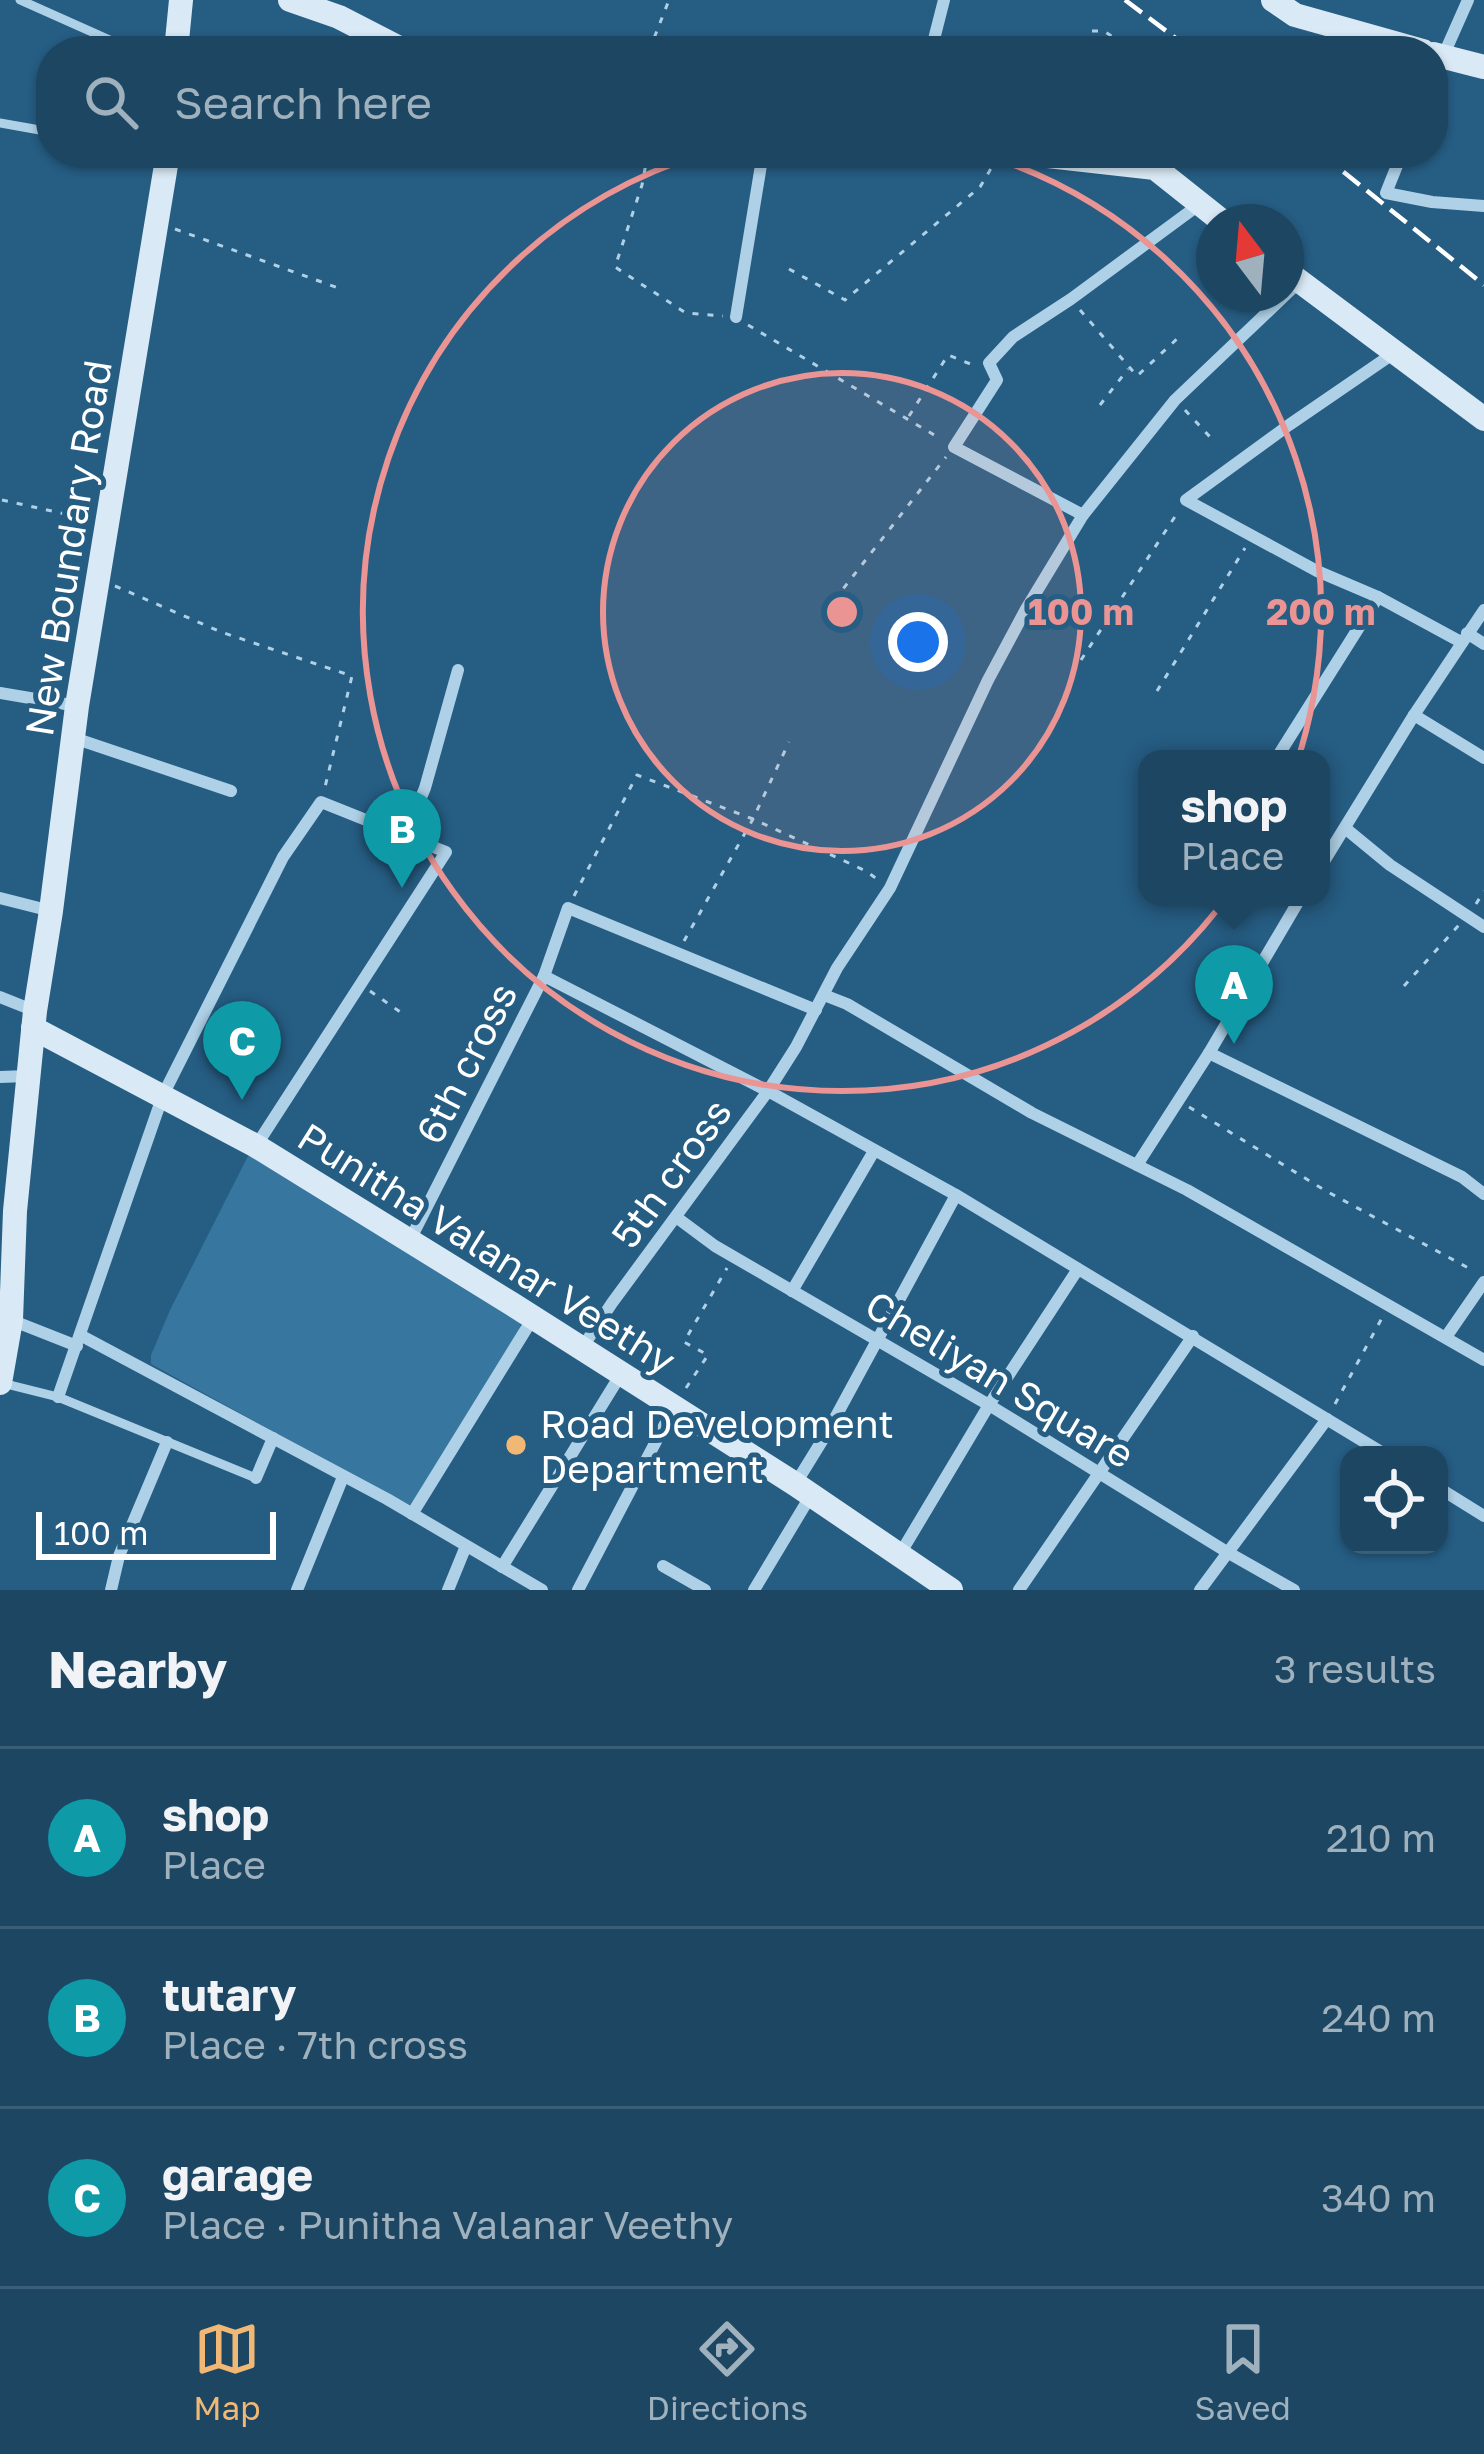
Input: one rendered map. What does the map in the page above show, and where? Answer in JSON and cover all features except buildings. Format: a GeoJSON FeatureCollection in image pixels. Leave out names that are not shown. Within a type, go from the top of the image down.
{"type":"FeatureCollection","features":[{"type":"Feature","properties":{"kind":"street"},"geometry":{"type":"LineString","coordinates":[[177,36],[181,0]]}},
{"type":"Feature","properties":{"kind":"street"},"geometry":{"type":"LineString","coordinates":[[290,0],[376,36]]}},
{"type":"Feature","properties":{"kind":"street"},"geometry":{"type":"LineString","coordinates":[[935,36],[944,0]]}},
{"type":"Feature","properties":{"kind":"street"},"geometry":{"type":"LineString","coordinates":[[1274,0],[1373,36]]}},
{"type":"Feature","properties":{"kind":"street"},"geometry":{"type":"LineString","coordinates":[[1447,36],[1468,0]]}},
{"type":"Feature","properties":{"kind":"street"},"geometry":{"type":"LineString","coordinates":[[1448,62],[1484,67]]}},
{"type":"Feature","properties":{"kind":"street","name":"New Boundary Road"},"geometry":{"type":"LineString","coordinates":[[0,1383],[10,1320],[8,1208],[77,706],[165,168]]}},
{"type":"Feature","properties":{"kind":"street"},"geometry":{"type":"LineString","coordinates":[[736,317],[761,168]]}},
{"type":"Feature","properties":{"kind":"street"},"geometry":{"type":"LineString","coordinates":[[1155,168],[1200,204]]}},
{"type":"Feature","properties":{"kind":"street"},"geometry":{"type":"LineString","coordinates":[[1396,168],[1386,193],[1484,206]]}},
{"type":"Feature","properties":{"kind":"street"},"geometry":{"type":"LineString","coordinates":[[1083,514],[954,447],[997,380],[989,363],[1012,337],[1196,207]]}},
{"type":"Feature","properties":{"kind":"street"},"geometry":{"type":"LineString","coordinates":[[1304,284],[1484,419]]}},
{"type":"Feature","properties":{"kind":"street","name":"5th cross"},"geometry":{"type":"LineString","coordinates":[[581,1348],[768,1091],[837,968],[890,888],[988,680],[1083,514],[1175,400],[1259,312]]}},
{"type":"Feature","properties":{"kind":"street"},"geometry":{"type":"LineString","coordinates":[[1395,352],[1186,500],[1317,571],[1484,644]]}},
{"type":"Feature","properties":{"kind":"street"},"geometry":{"type":"LineString","coordinates":[[1282,750],[1378,597]]}},
{"type":"Feature","properties":{"kind":"street"},"geometry":{"type":"LineString","coordinates":[[1330,852],[1484,610]]}},
{"type":"Feature","properties":{"kind":"street"},"geometry":{"type":"LineString","coordinates":[[406,836],[425,788],[458,670]]}},
{"type":"Feature","properties":{"kind":"street"},"geometry":{"type":"LineString","coordinates":[[0,693],[77,706]]}},
{"type":"Feature","properties":{"kind":"street"},"geometry":{"type":"LineString","coordinates":[[1414,715],[1484,758]]}},
{"type":"Feature","properties":{"kind":"street"},"geometry":{"type":"LineString","coordinates":[[74,738],[231,791]]}},
{"type":"Feature","properties":{"kind":"street"},"geometry":{"type":"LineString","coordinates":[[58,1397],[163,1095],[283,857],[321,802],[446,852],[256,1146]]}},
{"type":"Feature","properties":{"kind":"street"},"geometry":{"type":"LineString","coordinates":[[1345,829],[1484,927]]}},
{"type":"Feature","properties":{"kind":"street"},"geometry":{"type":"LineString","coordinates":[[0,898],[51,911]]}},
{"type":"Feature","properties":{"kind":"street"},"geometry":{"type":"LineString","coordinates":[[1138,1166],[1295,906]]}},
{"type":"Feature","properties":{"kind":"street"},"geometry":{"type":"LineString","coordinates":[[568,908],[816,1010]]}},
{"type":"Feature","properties":{"kind":"street","name":"6th cross"},"geometry":{"type":"LineString","coordinates":[[410,1241],[544,976],[568,908]]}},
{"type":"Feature","properties":{"kind":"street"},"geometry":{"type":"LineString","coordinates":[[544,976],[956,1195],[1371,1446]]}},
{"type":"Feature","properties":{"kind":"street"},"geometry":{"type":"LineString","coordinates":[[824,995],[1032,1113],[1187,1190],[1484,1360]]}},
{"type":"Feature","properties":{"kind":"street"},"geometry":{"type":"LineString","coordinates":[[0,998],[34,1020]]}},
{"type":"Feature","properties":{"kind":"street","name":"Punitha Valanar Veethy"},"geometry":{"type":"LineString","coordinates":[[34,1020],[256,1146],[410,1241],[803,1490],[951,1590]]}},
{"type":"Feature","properties":{"kind":"street"},"geometry":{"type":"LineString","coordinates":[[1209,1053],[1484,1193]]}},
{"type":"Feature","properties":{"kind":"street"},"geometry":{"type":"LineString","coordinates":[[0,1077],[27,1076]]}},
{"type":"Feature","properties":{"kind":"street"},"geometry":{"type":"LineString","coordinates":[[793,1291],[874,1151]]}},
{"type":"Feature","properties":{"kind":"street"},"geometry":{"type":"LineString","coordinates":[[754,1590],[829,1431],[956,1195]]}},
{"type":"Feature","properties":{"kind":"street","name":"Cheliyan Square"},"geometry":{"type":"LineString","coordinates":[[676,1217],[715,1246],[1294,1590]]}},
{"type":"Feature","properties":{"kind":"street"},"geometry":{"type":"LineString","coordinates":[[900,1554],[1078,1269]]}},
{"type":"Feature","properties":{"kind":"street"},"geometry":{"type":"LineString","coordinates":[[1446,1337],[1484,1279]]}},
{"type":"Feature","properties":{"kind":"street"},"geometry":{"type":"LineString","coordinates":[[412,1514],[533,1318]]}},
{"type":"Feature","properties":{"kind":"street"},"geometry":{"type":"LineString","coordinates":[[10,1320],[78,1341],[273,1438],[542,1590]]}},
{"type":"Feature","properties":{"kind":"street"},"geometry":{"type":"LineString","coordinates":[[1019,1590],[1193,1336]]}},
{"type":"Feature","properties":{"kind":"street"},"geometry":{"type":"LineString","coordinates":[[502,1567],[621,1374]]}},
{"type":"Feature","properties":{"kind":"street"},"geometry":{"type":"LineString","coordinates":[[578,1590],[674,1407]]}},
{"type":"Feature","properties":{"kind":"street"},"geometry":{"type":"LineString","coordinates":[[1200,1590],[1327,1419]]}},
{"type":"Feature","properties":{"kind":"street"},"geometry":{"type":"LineString","coordinates":[[256,1478],[273,1438]]}},
{"type":"Feature","properties":{"kind":"street"},"geometry":{"type":"LineString","coordinates":[[111,1590],[119,1556],[167,1442]]}},
{"type":"Feature","properties":{"kind":"street"},"geometry":{"type":"LineString","coordinates":[[297,1590],[343,1477]]}},
{"type":"Feature","properties":{"kind":"street"},"geometry":{"type":"LineString","coordinates":[[1448,1494],[1484,1516]]}},
{"type":"Feature","properties":{"kind":"street"},"geometry":{"type":"LineString","coordinates":[[448,1590],[466,1546]]}},
{"type":"Feature","properties":{"kind":"street"},"geometry":{"type":"LineString","coordinates":[[663,1566],[705,1590]]}},
{"type":"Feature","properties":{"kind":"lane"},"geometry":{"type":"LineString","coordinates":[[20,0],[101,36]]}},
{"type":"Feature","properties":{"kind":"lane"},"geometry":{"type":"LineString","coordinates":[[0,124],[36,130]]}},
{"type":"Feature","properties":{"kind":"lane"},"geometry":{"type":"LineString","coordinates":[[0,1383],[58,1397],[256,1478]]}},
{"type":"Feature","properties":{"kind":"path"},"geometry":{"type":"LineString","coordinates":[[655,36],[669,0]]}},
{"type":"Feature","properties":{"kind":"path"},"geometry":{"type":"LineString","coordinates":[[1092,31],[1111,36]]}},
{"type":"Feature","properties":{"kind":"path"},"geometry":{"type":"LineString","coordinates":[[646,168],[615,267],[686,313],[736,317],[954,447],[825,612]]}},
{"type":"Feature","properties":{"kind":"path"},"geometry":{"type":"LineString","coordinates":[[789,269],[845,300],[980,187],[991,168]]}},
{"type":"Feature","properties":{"kind":"path"},"geometry":{"type":"LineString","coordinates":[[156,222],[341,289]]}},
{"type":"Feature","properties":{"kind":"path"},"geometry":{"type":"LineString","coordinates":[[1071,299],[1137,376],[1178,338]]}},
{"type":"Feature","properties":{"kind":"path"},"geometry":{"type":"LineString","coordinates":[[908,418],[948,355],[982,368],[989,363]]}},
{"type":"Feature","properties":{"kind":"path"},"geometry":{"type":"LineString","coordinates":[[1100,405],[1130,367]]}},
{"type":"Feature","properties":{"kind":"path"},"geometry":{"type":"LineString","coordinates":[[1175,400],[1211,438]]}},
{"type":"Feature","properties":{"kind":"path"},"geometry":{"type":"LineString","coordinates":[[2,500],[106,523]]}},
{"type":"Feature","properties":{"kind":"path"},"geometry":{"type":"LineString","coordinates":[[1081,660],[1186,500]]}},
{"type":"Feature","properties":{"kind":"path"},"geometry":{"type":"LineString","coordinates":[[1156,691],[1253,536]]}},
{"type":"Feature","properties":{"kind":"path"},"geometry":{"type":"LineString","coordinates":[[97,578],[221,632],[352,676],[321,802]]}},
{"type":"Feature","properties":{"kind":"path"},"geometry":{"type":"LineString","coordinates":[[678,954],[754,819],[789,742]]}},
{"type":"Feature","properties":{"kind":"path"},"geometry":{"type":"LineString","coordinates":[[568,908],[637,775],[754,819],[866,871],[890,888]]}},
{"type":"Feature","properties":{"kind":"path"},"geometry":{"type":"LineString","coordinates":[[1404,986],[1484,891]]}},
{"type":"Feature","properties":{"kind":"path"},"geometry":{"type":"LineString","coordinates":[[359,983],[406,1016]]}},
{"type":"Feature","properties":{"kind":"path"},"geometry":{"type":"LineString","coordinates":[[1178,1101],[1484,1279]]}},
{"type":"Feature","properties":{"kind":"path"},"geometry":{"type":"LineString","coordinates":[[674,1407],[708,1355],[684,1342],[734,1256]]}},
{"type":"Feature","properties":{"kind":"path"},"geometry":{"type":"LineString","coordinates":[[1327,1419],[1389,1305]]}},
{"type":"Feature","properties":{"kind":"shaded area"},"geometry":{"type":"Polygon","coordinates":[[[249,1154],[521,1322],[518,1335],[410,1507],[151,1364],[170,1310],[249,1154]]]}},
{"type":"Feature","properties":{"kind":"railway"},"geometry":{"type":"LineString","coordinates":[[1125,0],[1173,36]]}},
{"type":"Feature","properties":{"kind":"railway"},"geometry":{"type":"LineString","coordinates":[[1339,168],[1484,285]]}},
{"type":"Feature","properties":{"kind":"place","name":"tutary"},"geometry":{"type":"Point","coordinates":[402,888]}},
{"type":"Feature","properties":{"kind":"place","name":"shop"},"geometry":{"type":"Point","coordinates":[1234,1044]}},
{"type":"Feature","properties":{"kind":"place","name":"garage"},"geometry":{"type":"Point","coordinates":[242,1100]}},
{"type":"Feature","properties":{"kind":"place","name":"Road Development Department"},"geometry":{"type":"Point","coordinates":[516,1445]}}]}
